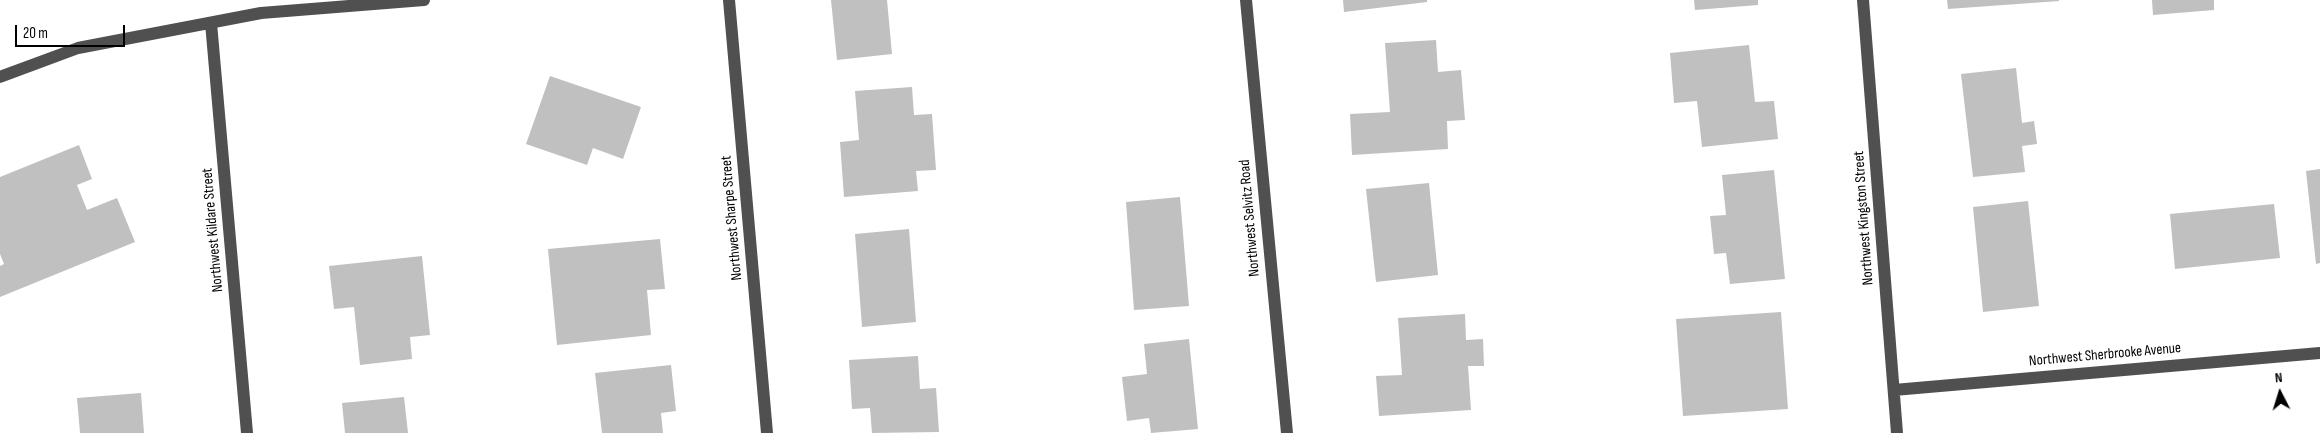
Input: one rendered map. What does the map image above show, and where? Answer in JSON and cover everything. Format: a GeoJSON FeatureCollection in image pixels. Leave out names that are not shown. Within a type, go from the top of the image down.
{"type":"FeatureCollection","features":[{"type":"Feature","properties":{"kind":"street"},"geometry":{"type":"LineString","coordinates":[[0,77],[78,48],[261,13],[424,0]]}},
{"type":"Feature","properties":{"kind":"street","name":"Northwest Sharpe Street"},"geometry":{"type":"LineString","coordinates":[[729,0],[767,433]]}},
{"type":"Feature","properties":{"kind":"street","name":"Northwest Selvitz Road"},"geometry":{"type":"LineString","coordinates":[[1246,0],[1287,433]]}},
{"type":"Feature","properties":{"kind":"street","name":"Northwest Kingston Street"},"geometry":{"type":"LineString","coordinates":[[1864,0],[1897,433]]}},
{"type":"Feature","properties":{"kind":"street","name":"Northwest Kildare Street"},"geometry":{"type":"LineString","coordinates":[[212,23],[247,433]]}},
{"type":"Feature","properties":{"kind":"street","name":"Northwest Sherbrooke Avenue"},"geometry":{"type":"LineString","coordinates":[[1894,390],[2320,353]]}},
{"type":"Feature","properties":{"kind":"building"},"geometry":{"type":"Polygon","coordinates":[[[831,0],[887,0],[892,54],[837,60],[831,0]]]}},
{"type":"Feature","properties":{"kind":"building"},"geometry":{"type":"Polygon","coordinates":[[[1343,0],[1427,0],[1427,2],[1344,12],[1343,0]]]}},
{"type":"Feature","properties":{"kind":"building"},"geometry":{"type":"Polygon","coordinates":[[[1694,0],[1758,0],[1758,5],[1695,10],[1694,0]]]}},
{"type":"Feature","properties":{"kind":"building"},"geometry":{"type":"Polygon","coordinates":[[[1947,0],[2059,0],[2059,1],[1948,9],[1947,0]]]}},
{"type":"Feature","properties":{"kind":"building"},"geometry":{"type":"Polygon","coordinates":[[[2152,0],[2214,0],[2214,10],[2153,15],[2152,0]]]}},
{"type":"Feature","properties":{"kind":"building"},"geometry":{"type":"Polygon","coordinates":[[[1436,40],[1438,72],[1461,70],[1465,120],[1447,121],[1448,149],[1352,155],[1350,114],[1390,112],[1385,43],[1436,40]]]}},
{"type":"Feature","properties":{"kind":"building"},"geometry":{"type":"Polygon","coordinates":[[[1749,45],[1755,102],[1774,101],[1778,139],[1702,147],[1697,101],[1674,103],[1670,53],[1749,45]]]}},
{"type":"Feature","properties":{"kind":"building"},"geometry":{"type":"Polygon","coordinates":[[[2016,68],[2022,123],[2034,121],[2037,144],[2022,146],[2025,172],[1973,177],[1961,74],[2016,68]]]}},
{"type":"Feature","properties":{"kind":"building"},"geometry":{"type":"Polygon","coordinates":[[[550,76],[641,107],[623,159],[593,148],[587,165],[526,144],[550,76]]]}},
{"type":"Feature","properties":{"kind":"building"},"geometry":{"type":"Polygon","coordinates":[[[912,87],[914,115],[932,114],[936,170],[916,171],[918,191],[844,197],[840,142],[859,140],[855,91],[912,87]]]}},
{"type":"Feature","properties":{"kind":"building"},"geometry":{"type":"Polygon","coordinates":[[[79,145],[92,179],[77,185],[87,210],[117,198],[135,242],[0,297],[0,266],[4,264],[0,254],[0,177],[79,145]]]}},
{"type":"Feature","properties":{"kind":"building"},"geometry":{"type":"Polygon","coordinates":[[[2320,169],[2320,263],[2316,264],[2306,171],[2320,169]]]}},
{"type":"Feature","properties":{"kind":"building"},"geometry":{"type":"Polygon","coordinates":[[[1774,170],[1785,279],[1730,284],[1726,253],[1714,254],[1710,216],[1726,215],[1722,175],[1774,170]]]}},
{"type":"Feature","properties":{"kind":"building"},"geometry":{"type":"Polygon","coordinates":[[[1429,183],[1438,275],[1376,282],[1366,189],[1429,183]]]}},
{"type":"Feature","properties":{"kind":"building"},"geometry":{"type":"Polygon","coordinates":[[[1180,197],[1189,306],[1134,310],[1126,202],[1180,197]]]}},
{"type":"Feature","properties":{"kind":"building"},"geometry":{"type":"Polygon","coordinates":[[[2028,201],[2039,306],[1983,312],[1973,207],[2028,201]]]}},
{"type":"Feature","properties":{"kind":"building"},"geometry":{"type":"Polygon","coordinates":[[[2274,204],[2280,258],[2175,269],[2170,214],[2274,204]]]}},
{"type":"Feature","properties":{"kind":"building"},"geometry":{"type":"Polygon","coordinates":[[[909,229],[916,322],[862,327],[855,234],[909,229]]]}},
{"type":"Feature","properties":{"kind":"building"},"geometry":{"type":"Polygon","coordinates":[[[660,239],[665,289],[647,290],[651,335],[557,345],[548,249],[660,239]]]}},
{"type":"Feature","properties":{"kind":"building"},"geometry":{"type":"Polygon","coordinates":[[[422,256],[430,335],[410,337],[412,359],[360,365],[354,307],[334,309],[329,266],[422,256]]]}},
{"type":"Feature","properties":{"kind":"building"},"geometry":{"type":"Polygon","coordinates":[[[1781,312],[1788,409],[1683,416],[1676,319],[1781,312]]]}},
{"type":"Feature","properties":{"kind":"building"},"geometry":{"type":"Polygon","coordinates":[[[1465,314],[1466,340],[1483,339],[1484,366],[1468,366],[1471,410],[1379,416],[1376,376],[1402,375],[1398,318],[1465,314]]]}},
{"type":"Feature","properties":{"kind":"building"},"geometry":{"type":"Polygon","coordinates":[[[1189,339],[1198,429],[1151,433],[1149,418],[1127,421],[1122,377],[1147,374],[1144,344],[1189,339]]]}},
{"type":"Feature","properties":{"kind":"building"},"geometry":{"type":"Polygon","coordinates":[[[918,356],[920,389],[936,388],[939,432],[872,433],[870,408],[852,409],[849,360],[918,356]]]}},
{"type":"Feature","properties":{"kind":"building"},"geometry":{"type":"Polygon","coordinates":[[[671,365],[676,411],[661,413],[663,433],[602,433],[595,373],[671,365]]]}},
{"type":"Feature","properties":{"kind":"building"},"geometry":{"type":"Polygon","coordinates":[[[141,393],[144,433],[80,433],[77,398],[141,393]]]}},
{"type":"Feature","properties":{"kind":"building"},"geometry":{"type":"Polygon","coordinates":[[[404,397],[408,433],[345,433],[342,403],[404,397]]]}}]}
